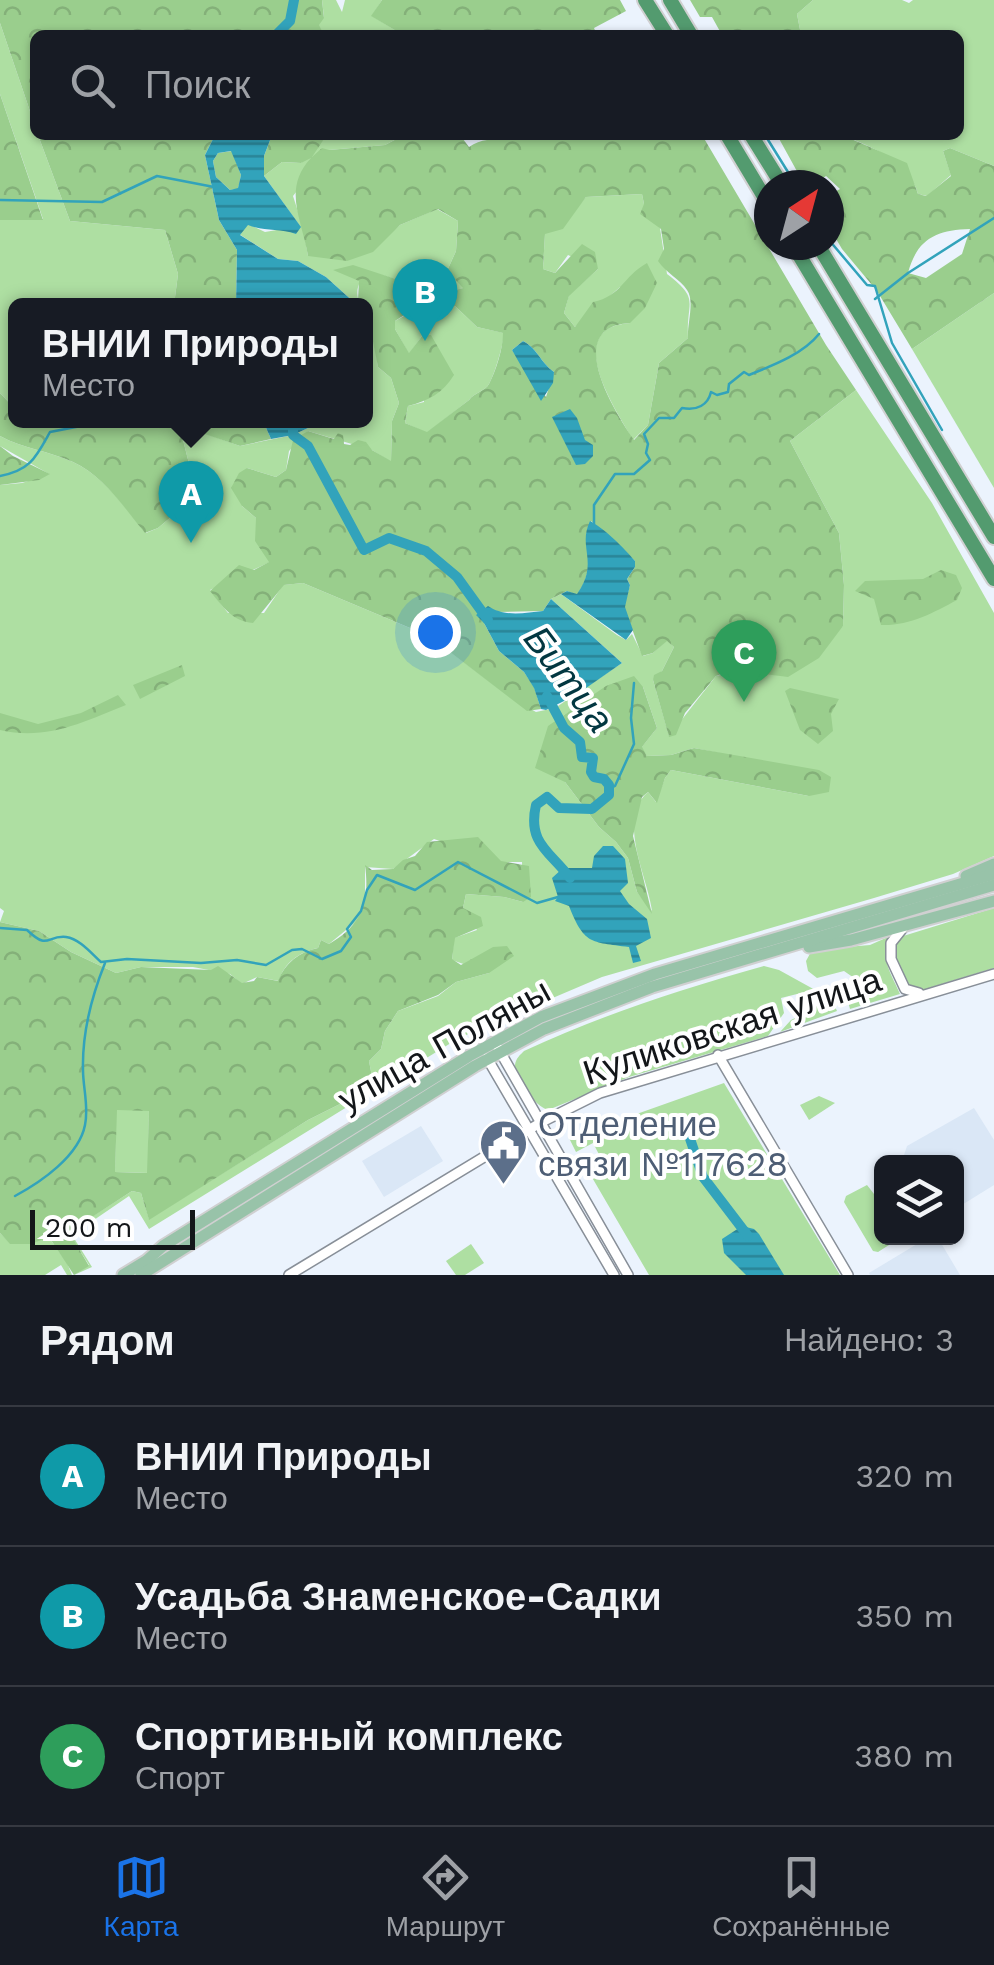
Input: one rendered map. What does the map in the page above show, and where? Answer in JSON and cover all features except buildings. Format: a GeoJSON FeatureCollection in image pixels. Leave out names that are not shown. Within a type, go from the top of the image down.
{"type":"FeatureCollection","features":[{"type":"Feature","properties":{"kind":"highway"},"geometry":{"type":"LineString","coordinates":[[646,0],[663,30]]}},
{"type":"Feature","properties":{"kind":"highway"},"geometry":{"type":"LineString","coordinates":[[670,0],[688,30]]}},
{"type":"Feature","properties":{"kind":"highway"},"geometry":{"type":"LineString","coordinates":[[730,140],[754,180]]}},
{"type":"Feature","properties":{"kind":"highway"},"geometry":{"type":"LineString","coordinates":[[755,140],[773,170]]}},
{"type":"Feature","properties":{"kind":"highway"},"geometry":{"type":"LineString","coordinates":[[802,260],[994,579]]}},
{"type":"Feature","properties":{"kind":"highway"},"geometry":{"type":"LineString","coordinates":[[827,260],[994,538]]}},
{"type":"Feature","properties":{"kind":"main road"},"geometry":{"type":"LineString","coordinates":[[936,892],[994,864]]}},
{"type":"Feature","properties":{"kind":"main road","name":"улица Поляны"},"geometry":{"type":"LineString","coordinates":[[124,1275],[254,1188],[541,1016],[638,980],[994,874]]}},
{"type":"Feature","properties":{"kind":"main road"},"geometry":{"type":"LineString","coordinates":[[949,914],[994,888]]}},
{"type":"Feature","properties":{"kind":"main road","name":"улица Поляны"},"geometry":{"type":"LineString","coordinates":[[141,1275],[476,1066],[598,1006],[994,888]]}},
{"type":"Feature","properties":{"kind":"main road"},"geometry":{"type":"LineString","coordinates":[[760,956],[850,940],[994,901]]}},
{"type":"Feature","properties":{"kind":"street"},"geometry":{"type":"LineString","coordinates":[[910,925],[893,937],[891,959],[905,989],[927,994]]}},
{"type":"Feature","properties":{"kind":"street","name":"Куликовская улица"},"geometry":{"type":"LineString","coordinates":[[290,1275],[528,1130],[600,1093],[994,974]]}},
{"type":"Feature","properties":{"kind":"street"},"geometry":{"type":"LineString","coordinates":[[512,1072],[512,1054],[520,1042]]}},
{"type":"Feature","properties":{"kind":"street"},"geometry":{"type":"LineString","coordinates":[[614,1275],[488,1059],[484,1051],[489,1044],[501,1052],[628,1275]]}},
{"type":"Feature","properties":{"kind":"street"},"geometry":{"type":"LineString","coordinates":[[718,1056],[848,1275]]}},
{"type":"Feature","properties":{"kind":"street"},"geometry":{"type":"LineString","coordinates":[[476,1066],[498,1076]]}},
{"type":"Feature","properties":{"kind":"shaded area"},"geometry":{"type":"Polygon","coordinates":[[[974,1108],[994,1140],[994,1185],[964,1204],[964,1155],[904,1155],[907,1146],[974,1108]]]}},
{"type":"Feature","properties":{"kind":"shaded area"},"geometry":{"type":"Polygon","coordinates":[[[421,1126],[443,1161],[384,1197],[362,1161],[421,1126]]]}},
{"type":"Feature","properties":{"kind":"shaded area"},"geometry":{"type":"Polygon","coordinates":[[[915,1245],[942,1245],[960,1275],[870,1275],[915,1245]]]}},
{"type":"Feature","properties":{"kind":"green space"},"geometry":{"type":"Polygon","coordinates":[[[0,0],[322,0],[324,18],[319,25],[322,30],[30,30],[30,111],[0,23],[0,0]]]}},
{"type":"Feature","properties":{"kind":"green space"},"geometry":{"type":"Polygon","coordinates":[[[322,0],[336,0],[342,12],[345,0],[382,0],[372,16],[395,30],[321,30],[318,25],[324,17],[322,0]]]}},
{"type":"Feature","properties":{"kind":"green space"},"geometry":{"type":"Polygon","coordinates":[[[382,0],[620,0],[626,11],[595,30],[395,30],[371,16],[382,0]]]}},
{"type":"Feature","properties":{"kind":"green space"},"geometry":{"type":"Polygon","coordinates":[[[690,0],[813,0],[797,14],[800,30],[719,30],[712,17],[700,17],[690,0]]]}},
{"type":"Feature","properties":{"kind":"green space"},"geometry":{"type":"Polygon","coordinates":[[[813,0],[994,0],[994,166],[950,148],[943,151],[951,175],[927,196],[918,194],[906,172],[888,156],[855,140],[964,140],[964,30],[800,30],[797,14],[813,0]]]}},
{"type":"Feature","properties":{"kind":"green space"},"geometry":{"type":"Polygon","coordinates":[[[0,23],[30,111],[30,140],[40,140],[70,221],[165,230],[178,274],[175,298],[8,298],[8,402],[0,393],[0,220],[43,219],[0,94],[0,23]]]}},
{"type":"Feature","properties":{"kind":"green space"},"geometry":{"type":"Polygon","coordinates":[[[0,94],[43,220],[0,220],[0,94]]]}},
{"type":"Feature","properties":{"kind":"green space"},"geometry":{"type":"Polygon","coordinates":[[[40,140],[212,140],[205,155],[219,220],[237,250],[236,298],[175,298],[178,274],[165,230],[70,221],[40,140]]]}},
{"type":"Feature","properties":{"kind":"green space"},"geometry":{"type":"Polygon","coordinates":[[[270,140],[323,140],[312,157],[322,148],[385,145],[394,140],[464,140],[469,147],[486,140],[705,140],[754,223],[754,260],[776,260],[856,390],[790,441],[839,533],[843,626],[819,658],[788,677],[733,670],[716,676],[685,713],[676,735],[669,737],[653,680],[674,647],[667,641],[653,653],[642,656],[624,607],[630,585],[627,579],[635,561],[591,521],[586,538],[587,572],[577,595],[567,591],[551,599],[543,611],[497,612],[484,623],[499,651],[524,672],[534,687],[541,709],[527,711],[429,636],[303,583],[284,585],[253,623],[228,612],[210,591],[239,565],[254,570],[269,562],[255,541],[256,518],[242,506],[231,488],[239,473],[247,468],[276,477],[286,470],[293,440],[308,431],[334,439],[338,433],[343,435],[344,444],[366,442],[391,461],[392,421],[399,403],[391,378],[378,367],[373,342],[373,298],[358,298],[359,281],[333,270],[353,265],[402,281],[411,289],[418,306],[395,321],[395,329],[409,353],[422,336],[431,335],[454,375],[434,395],[408,406],[405,423],[427,432],[487,386],[497,366],[503,339],[503,333],[477,327],[455,306],[444,305],[431,315],[423,308],[443,287],[463,288],[447,271],[456,251],[458,221],[438,209],[400,225],[373,252],[347,261],[308,256],[296,193],[297,181],[311,158],[301,163],[282,162],[264,176],[264,156],[270,140]],[[642,194],[586,197],[563,229],[545,234],[543,269],[555,273],[582,244],[595,252],[598,269],[569,296],[564,313],[575,327],[593,302],[616,291],[647,263],[657,283],[645,308],[630,323],[610,328],[599,339],[596,354],[606,391],[634,440],[648,425],[659,363],[688,338],[691,306],[687,290],[658,261],[664,249],[661,229],[640,214],[642,194]],[[523,341],[512,350],[546,397],[554,372],[523,341]]]}},
{"type":"Feature","properties":{"kind":"green space"},"geometry":{"type":"Polygon","coordinates":[[[323,140],[394,140],[385,145],[329,150],[293,196],[308,256],[378,244],[400,225],[437,209],[458,221],[456,251],[447,271],[464,288],[455,290],[444,305],[455,306],[477,327],[504,333],[487,386],[427,433],[405,423],[408,406],[424,402],[422,336],[409,354],[395,329],[395,321],[404,316],[411,289],[402,281],[368,271],[358,287],[358,298],[349,298],[326,277],[298,261],[278,259],[239,234],[248,224],[265,232],[300,226],[264,176],[282,162],[301,163],[323,140]]]}},
{"type":"Feature","properties":{"kind":"green space"},"geometry":{"type":"Polygon","coordinates":[[[780,140],[854,140],[907,163],[918,194],[926,196],[951,176],[943,151],[950,148],[994,166],[994,293],[912,349],[877,291],[844,251],[844,170],[796,170],[780,140]],[[970,229],[930,239],[917,252],[908,273],[926,278],[962,254],[970,229]]]}},
{"type":"Feature","properties":{"kind":"green space"},"geometry":{"type":"Polygon","coordinates":[[[232,151],[241,175],[238,189],[230,190],[216,177],[213,161],[218,153],[232,151]]]}},
{"type":"Feature","properties":{"kind":"green space"},"geometry":{"type":"Polygon","coordinates":[[[642,194],[660,228],[667,274],[688,296],[688,338],[659,363],[648,425],[633,440],[606,391],[596,354],[599,339],[609,328],[630,323],[620,287],[575,327],[564,313],[569,295],[598,269],[568,255],[555,273],[543,269],[545,233],[586,197],[642,194]]]}},
{"type":"Feature","properties":{"kind":"green space"},"geometry":{"type":"Polygon","coordinates":[[[994,293],[994,488],[912,349],[994,293]]]}},
{"type":"Feature","properties":{"kind":"green space"},"geometry":{"type":"Polygon","coordinates":[[[373,333],[378,367],[391,378],[399,403],[392,421],[391,462],[372,450],[308,431],[289,451],[286,470],[276,477],[247,468],[242,506],[256,518],[270,562],[210,590],[228,613],[264,613],[283,585],[303,583],[429,636],[536,712],[555,708],[622,663],[551,599],[561,594],[617,635],[626,640],[632,634],[643,656],[653,653],[667,640],[674,647],[653,680],[669,736],[716,676],[738,671],[843,626],[839,533],[790,441],[856,390],[932,503],[994,613],[994,856],[953,874],[602,977],[459,1038],[149,1229],[129,1196],[72,1235],[92,1267],[74,1275],[89,1265],[68,1232],[132,1191],[141,1193],[149,1219],[308,1120],[374,1087],[369,1061],[381,1049],[385,1031],[398,1011],[438,996],[456,982],[489,973],[452,960],[454,938],[477,930],[463,908],[466,894],[523,902],[522,862],[501,862],[434,839],[393,869],[365,867],[365,910],[329,944],[321,940],[318,948],[294,959],[279,981],[257,977],[242,984],[230,974],[193,967],[141,967],[116,973],[71,952],[39,931],[0,922],[4,911],[0,908],[0,485],[49,474],[0,446],[0,436],[84,468],[113,493],[146,533],[158,528],[197,495],[183,440],[190,428],[240,446],[308,428],[373,428],[373,333]],[[643,687],[595,695],[561,717],[565,782],[628,858],[637,892],[652,911],[636,849],[635,817],[648,792],[656,802],[671,770],[809,796],[719,753],[694,748],[671,755],[647,756],[641,748],[657,728],[643,687]]]}},
{"type":"Feature","properties":{"kind":"green space"},"geometry":{"type":"Polygon","coordinates":[[[0,393],[8,402],[8,428],[266,428],[271,439],[240,446],[190,429],[183,440],[197,495],[158,528],[145,533],[113,493],[84,468],[0,436],[0,393]]]}},
{"type":"Feature","properties":{"kind":"green space"},"geometry":{"type":"Polygon","coordinates":[[[0,446],[50,474],[39,480],[0,485],[0,446]]]}},
{"type":"Feature","properties":{"kind":"green space"},"geometry":{"type":"Polygon","coordinates":[[[941,570],[956,575],[962,588],[957,600],[911,621],[881,625],[874,599],[855,591],[865,581],[923,579],[941,570]]]}},
{"type":"Feature","properties":{"kind":"green space"},"geometry":{"type":"Polygon","coordinates":[[[182,665],[185,676],[140,699],[133,685],[182,665]]]}},
{"type":"Feature","properties":{"kind":"green space"},"geometry":{"type":"Polygon","coordinates":[[[634,676],[643,687],[657,728],[642,747],[647,756],[671,755],[694,748],[819,770],[831,777],[829,792],[809,796],[671,770],[657,803],[648,792],[642,797],[633,836],[652,914],[637,892],[628,858],[616,842],[599,827],[565,782],[535,768],[548,726],[606,686],[634,676]]]}},
{"type":"Feature","properties":{"kind":"green space"},"geometry":{"type":"Polygon","coordinates":[[[790,688],[839,699],[831,714],[833,731],[818,744],[800,730],[785,691],[790,688]]]}},
{"type":"Feature","properties":{"kind":"green space"},"geometry":{"type":"Polygon","coordinates":[[[118,695],[126,705],[64,728],[33,733],[0,730],[0,713],[38,724],[81,713],[118,695]]]}},
{"type":"Feature","properties":{"kind":"green space"},"geometry":{"type":"Polygon","coordinates":[[[478,837],[501,861],[529,866],[531,897],[523,902],[466,894],[463,908],[481,917],[483,926],[455,938],[452,959],[461,965],[493,947],[507,946],[514,956],[489,973],[456,982],[438,995],[398,1011],[385,1031],[381,1049],[369,1061],[374,1087],[308,1120],[149,1220],[141,1193],[132,1191],[69,1232],[89,1266],[74,1275],[49,1237],[31,1244],[10,1244],[0,1233],[0,922],[39,931],[71,952],[116,973],[141,967],[211,970],[218,966],[242,983],[257,977],[278,981],[294,959],[318,948],[321,940],[329,944],[356,920],[365,901],[365,865],[372,870],[393,869],[415,856],[427,842],[478,837]],[[117,1110],[115,1172],[147,1173],[149,1111],[117,1110]]]}},
{"type":"Feature","properties":{"kind":"green space"},"geometry":{"type":"Polygon","coordinates":[[[994,908],[994,968],[922,990],[908,989],[895,956],[900,937],[994,908]]]}},
{"type":"Feature","properties":{"kind":"green space"},"geometry":{"type":"Polygon","coordinates":[[[888,937],[886,960],[900,994],[850,1009],[847,998],[853,994],[857,980],[844,971],[817,978],[808,971],[806,961],[812,950],[870,945],[888,937]]]}},
{"type":"Feature","properties":{"kind":"green space"},"geometry":{"type":"Polygon","coordinates":[[[764,966],[817,991],[821,1004],[833,1002],[837,1011],[780,1032],[791,1020],[812,1010],[805,992],[781,998],[784,1013],[768,1036],[629,1077],[548,1110],[532,1098],[518,1078],[516,1063],[524,1051],[642,1004],[764,966]]]}},
{"type":"Feature","properties":{"kind":"green space"},"geometry":{"type":"Polygon","coordinates":[[[724,1083],[840,1275],[649,1275],[590,1174],[603,1162],[593,1143],[576,1152],[569,1138],[724,1083]]]}},
{"type":"Feature","properties":{"kind":"green space"},"geometry":{"type":"Polygon","coordinates":[[[819,1096],[835,1103],[809,1120],[800,1105],[819,1096]]]}},
{"type":"Feature","properties":{"kind":"green space"},"geometry":{"type":"Polygon","coordinates":[[[116,1110],[149,1110],[148,1173],[115,1172],[116,1110]]]}},
{"type":"Feature","properties":{"kind":"green space"},"geometry":{"type":"Polygon","coordinates":[[[867,1185],[874,1194],[874,1245],[889,1245],[873,1251],[844,1202],[846,1196],[867,1185]]]}},
{"type":"Feature","properties":{"kind":"green space"},"geometry":{"type":"Polygon","coordinates":[[[0,1233],[11,1244],[31,1244],[48,1236],[72,1275],[67,1275],[61,1265],[45,1275],[0,1275],[0,1233]]]}},
{"type":"Feature","properties":{"kind":"green space"},"geometry":{"type":"Polygon","coordinates":[[[471,1244],[484,1263],[465,1275],[456,1275],[446,1261],[471,1244]]]}},
{"type":"Feature","properties":{"kind":"water"},"geometry":{"type":"Polygon","coordinates":[[[212,140],[270,140],[264,156],[264,176],[301,227],[296,234],[248,225],[240,235],[278,259],[298,261],[326,277],[349,298],[236,298],[237,250],[219,220],[205,155],[212,140]],[[231,151],[218,153],[213,161],[216,177],[230,190],[238,188],[241,175],[231,151]]]}},
{"type":"Feature","properties":{"kind":"water"},"geometry":{"type":"Polygon","coordinates":[[[523,341],[554,372],[553,383],[541,401],[512,350],[523,341]]]}},
{"type":"Feature","properties":{"kind":"water"},"geometry":{"type":"Polygon","coordinates":[[[570,409],[585,440],[593,445],[593,456],[585,464],[576,465],[552,417],[570,409]]]}},
{"type":"Feature","properties":{"kind":"water"},"geometry":{"type":"Polygon","coordinates":[[[266,428],[308,428],[293,435],[271,439],[266,428]]]}},
{"type":"Feature","properties":{"kind":"water"},"geometry":{"type":"Polygon","coordinates":[[[590,521],[635,561],[627,579],[630,585],[625,607],[633,630],[626,640],[561,594],[577,594],[584,583],[590,521]]]}},
{"type":"Feature","properties":{"kind":"water"},"geometry":{"type":"Polygon","coordinates":[[[551,599],[622,663],[576,695],[546,710],[541,709],[524,672],[499,651],[476,615],[488,606],[507,613],[543,611],[551,599]]]}},
{"type":"Feature","properties":{"kind":"water"},"geometry":{"type":"Polygon","coordinates":[[[603,846],[613,846],[625,859],[628,883],[620,891],[647,919],[651,938],[636,946],[641,961],[633,963],[629,947],[590,939],[579,928],[569,906],[555,901],[558,897],[552,878],[563,868],[592,868],[594,856],[603,846]]]}},
{"type":"Feature","properties":{"kind":"water"},"geometry":{"type":"Polygon","coordinates":[[[742,1226],[759,1234],[784,1275],[746,1275],[724,1253],[722,1239],[742,1226]]]}},
{"type":"Feature","properties":{"kind":"waterway","name":"Битца"},"geometry":{"type":"LineString","coordinates":[[281,30],[290,21],[294,0]]}},
{"type":"Feature","properties":{"kind":"waterway"},"geometry":{"type":"LineString","coordinates":[[768,140],[787,170]]}},
{"type":"Feature","properties":{"kind":"waterway"},"geometry":{"type":"LineString","coordinates":[[0,200],[102,202],[157,176],[214,187]]}},
{"type":"Feature","properties":{"kind":"waterway"},"geometry":{"type":"LineString","coordinates":[[875,299],[994,218]]}},
{"type":"Feature","properties":{"kind":"waterway"},"geometry":{"type":"LineString","coordinates":[[844,258],[867,285],[875,286],[892,343],[942,430]]}},
{"type":"Feature","properties":{"kind":"waterway"},"geometry":{"type":"LineString","coordinates":[[594,524],[594,505],[615,474],[634,474],[650,460],[644,434],[659,418],[674,418],[682,408],[701,406],[711,392],[728,392],[729,384],[744,372],[749,375],[787,358],[819,334]]}},
{"type":"Feature","properties":{"kind":"waterway"},"geometry":{"type":"LineString","coordinates":[[0,476],[31,461],[50,432],[71,428]]}},
{"type":"Feature","properties":{"kind":"waterway","name":"Битца"},"geometry":{"type":"LineString","coordinates":[[293,428],[293,435],[308,446],[364,550],[389,538],[426,551],[457,577],[488,620]]}},
{"type":"Feature","properties":{"kind":"waterway"},"geometry":{"type":"LineString","coordinates":[[609,789],[615,786],[634,744],[634,683]]}},
{"type":"Feature","properties":{"kind":"waterway","name":"Битца"},"geometry":{"type":"LineString","coordinates":[[547,696],[564,728],[580,742],[582,757],[593,758],[594,777],[609,785],[609,795],[592,809],[559,808],[547,797],[536,805],[538,838],[570,878]]}},
{"type":"Feature","properties":{"kind":"waterway"},"geometry":{"type":"LineString","coordinates":[[0,928],[27,930],[44,941],[71,938],[101,962],[237,960],[266,965],[292,950],[302,949],[322,959],[341,951],[351,937],[347,929],[361,911],[367,890],[377,875],[415,890],[458,862],[537,903],[558,897]]}},
{"type":"Feature","properties":{"kind":"waterway"},"geometry":{"type":"LineString","coordinates":[[15,1196],[58,1167],[81,1136],[86,1111],[86,1029],[105,963]]}},
{"type":"Feature","properties":{"kind":"waterway","name":"Битца"},"geometry":{"type":"LineString","coordinates":[[684,1121],[703,1177],[748,1236]]}},
{"type":"Feature","properties":{"kind":"place","name":"Усадьба Знаменское-Садки"},"geometry":{"type":"Point","coordinates":[425,341]}},
{"type":"Feature","properties":{"kind":"place","name":"ВНИИ Природы"},"geometry":{"type":"Point","coordinates":[191,543]}},
{"type":"Feature","properties":{"kind":"place","name":"Спортивный комплекс"},"geometry":{"type":"Point","coordinates":[744,702]}},
{"type":"Feature","properties":{"kind":"place","name":"Отделение связи №117628"},"geometry":{"type":"Point","coordinates":[503,1186]}}]}
